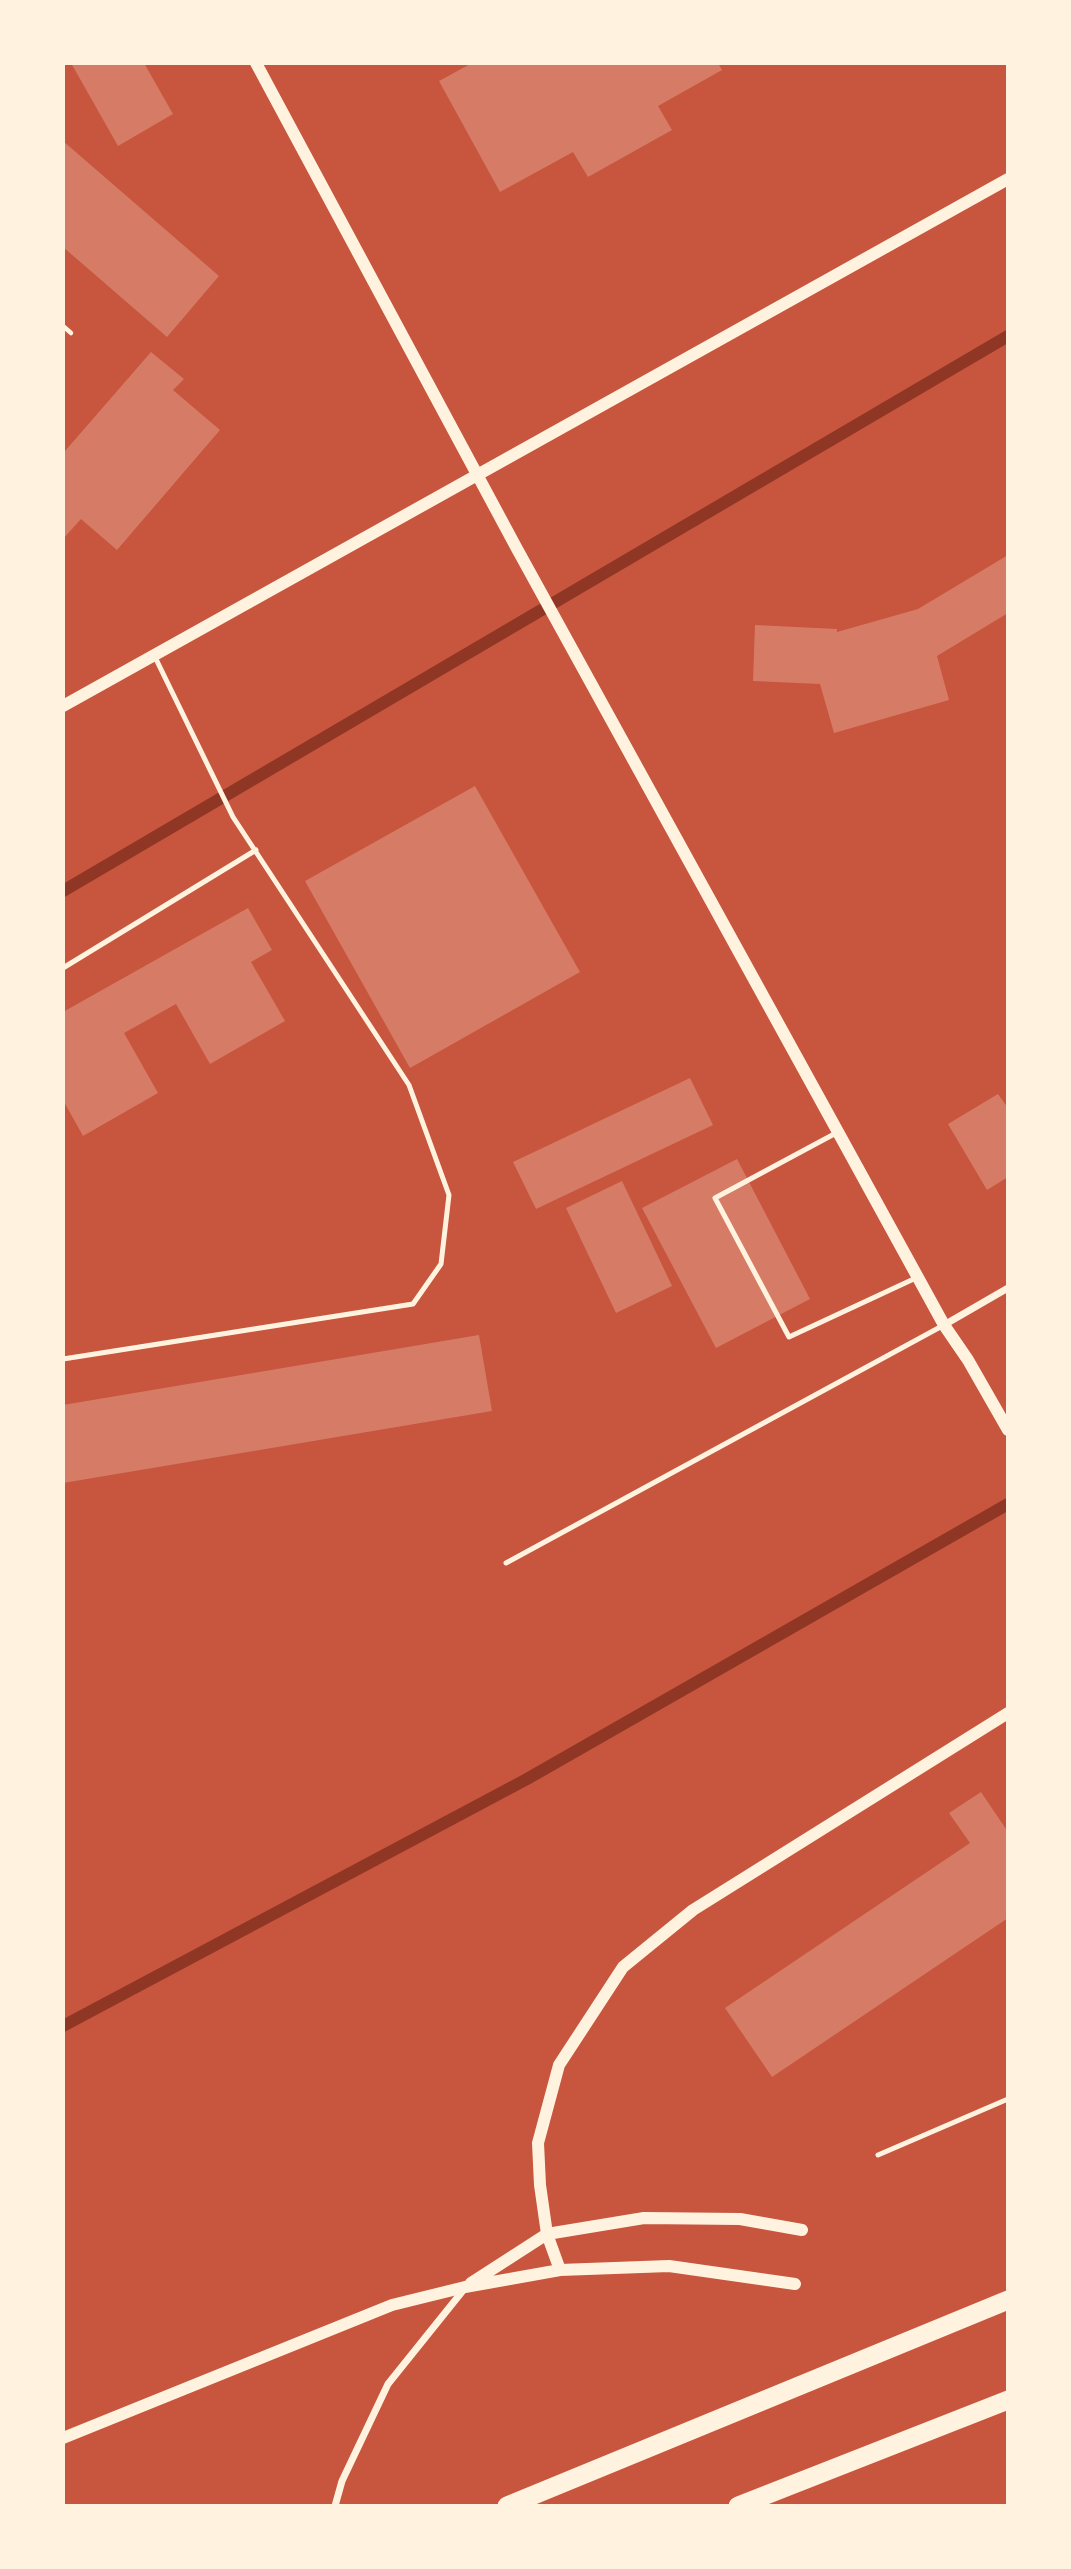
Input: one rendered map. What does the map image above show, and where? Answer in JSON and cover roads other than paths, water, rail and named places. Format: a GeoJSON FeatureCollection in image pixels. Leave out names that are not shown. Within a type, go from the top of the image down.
{"type":"FeatureCollection","features":[{"type":"Feature","properties":{"kind":"highway"},"geometry":{"type":"LineString","coordinates":[[507,2506],[1008,2300]]}},
{"type":"Feature","properties":{"kind":"highway"},"geometry":{"type":"LineString","coordinates":[[738,2506],[1008,2400]]}},
{"type":"Feature","properties":{"kind":"street"},"geometry":{"type":"LineString","coordinates":[[256,63],[516,547],[944,1325],[968,1360],[1008,1430]]}},
{"type":"Feature","properties":{"kind":"street"},"geometry":{"type":"LineString","coordinates":[[63,706],[1008,179]]}},
{"type":"Feature","properties":{"kind":"street"},"geometry":{"type":"LineString","coordinates":[[944,1325],[1008,1288]]}},
{"type":"Feature","properties":{"kind":"street"},"geometry":{"type":"LineString","coordinates":[[560,2270],[547,2234],[540,2185],[538,2143],[559,2065],[624,1967],[693,1909],[1008,1713]]}},
{"type":"Feature","properties":{"kind":"street"},"geometry":{"type":"LineString","coordinates":[[335,2506],[342,2480],[388,2384],[465,2287],[547,2234],[644,2218],[740,2219],[802,2230]]}},
{"type":"Feature","properties":{"kind":"street"},"geometry":{"type":"LineString","coordinates":[[63,2438],[392,2305],[465,2287],[560,2270],[669,2266],[795,2284]]}},
{"type":"Feature","properties":{"kind":"lane"},"geometry":{"type":"LineString","coordinates":[[63,1359],[413,1304],[441,1264],[449,1195],[409,1085],[233,817],[154,655]]}},
{"type":"Feature","properties":{"kind":"lane"},"geometry":{"type":"LineString","coordinates":[[63,968],[256,850]]}},
{"type":"Feature","properties":{"kind":"lane"},"geometry":{"type":"LineString","coordinates":[[838,1132],[715,1198],[789,1336],[918,1277]]}},
{"type":"Feature","properties":{"kind":"lane"},"geometry":{"type":"LineString","coordinates":[[506,1563],[944,1325]]}},
{"type":"Feature","properties":{"kind":"lane"},"geometry":{"type":"LineString","coordinates":[[878,2155],[1008,2099]]}},
{"type":"Feature","properties":{"kind":"waterway"},"geometry":{"type":"LineString","coordinates":[[63,891],[1008,336]]}},
{"type":"Feature","properties":{"kind":"waterway"},"geometry":{"type":"LineString","coordinates":[[63,2026],[527,1779],[1008,1504]]}}]}
